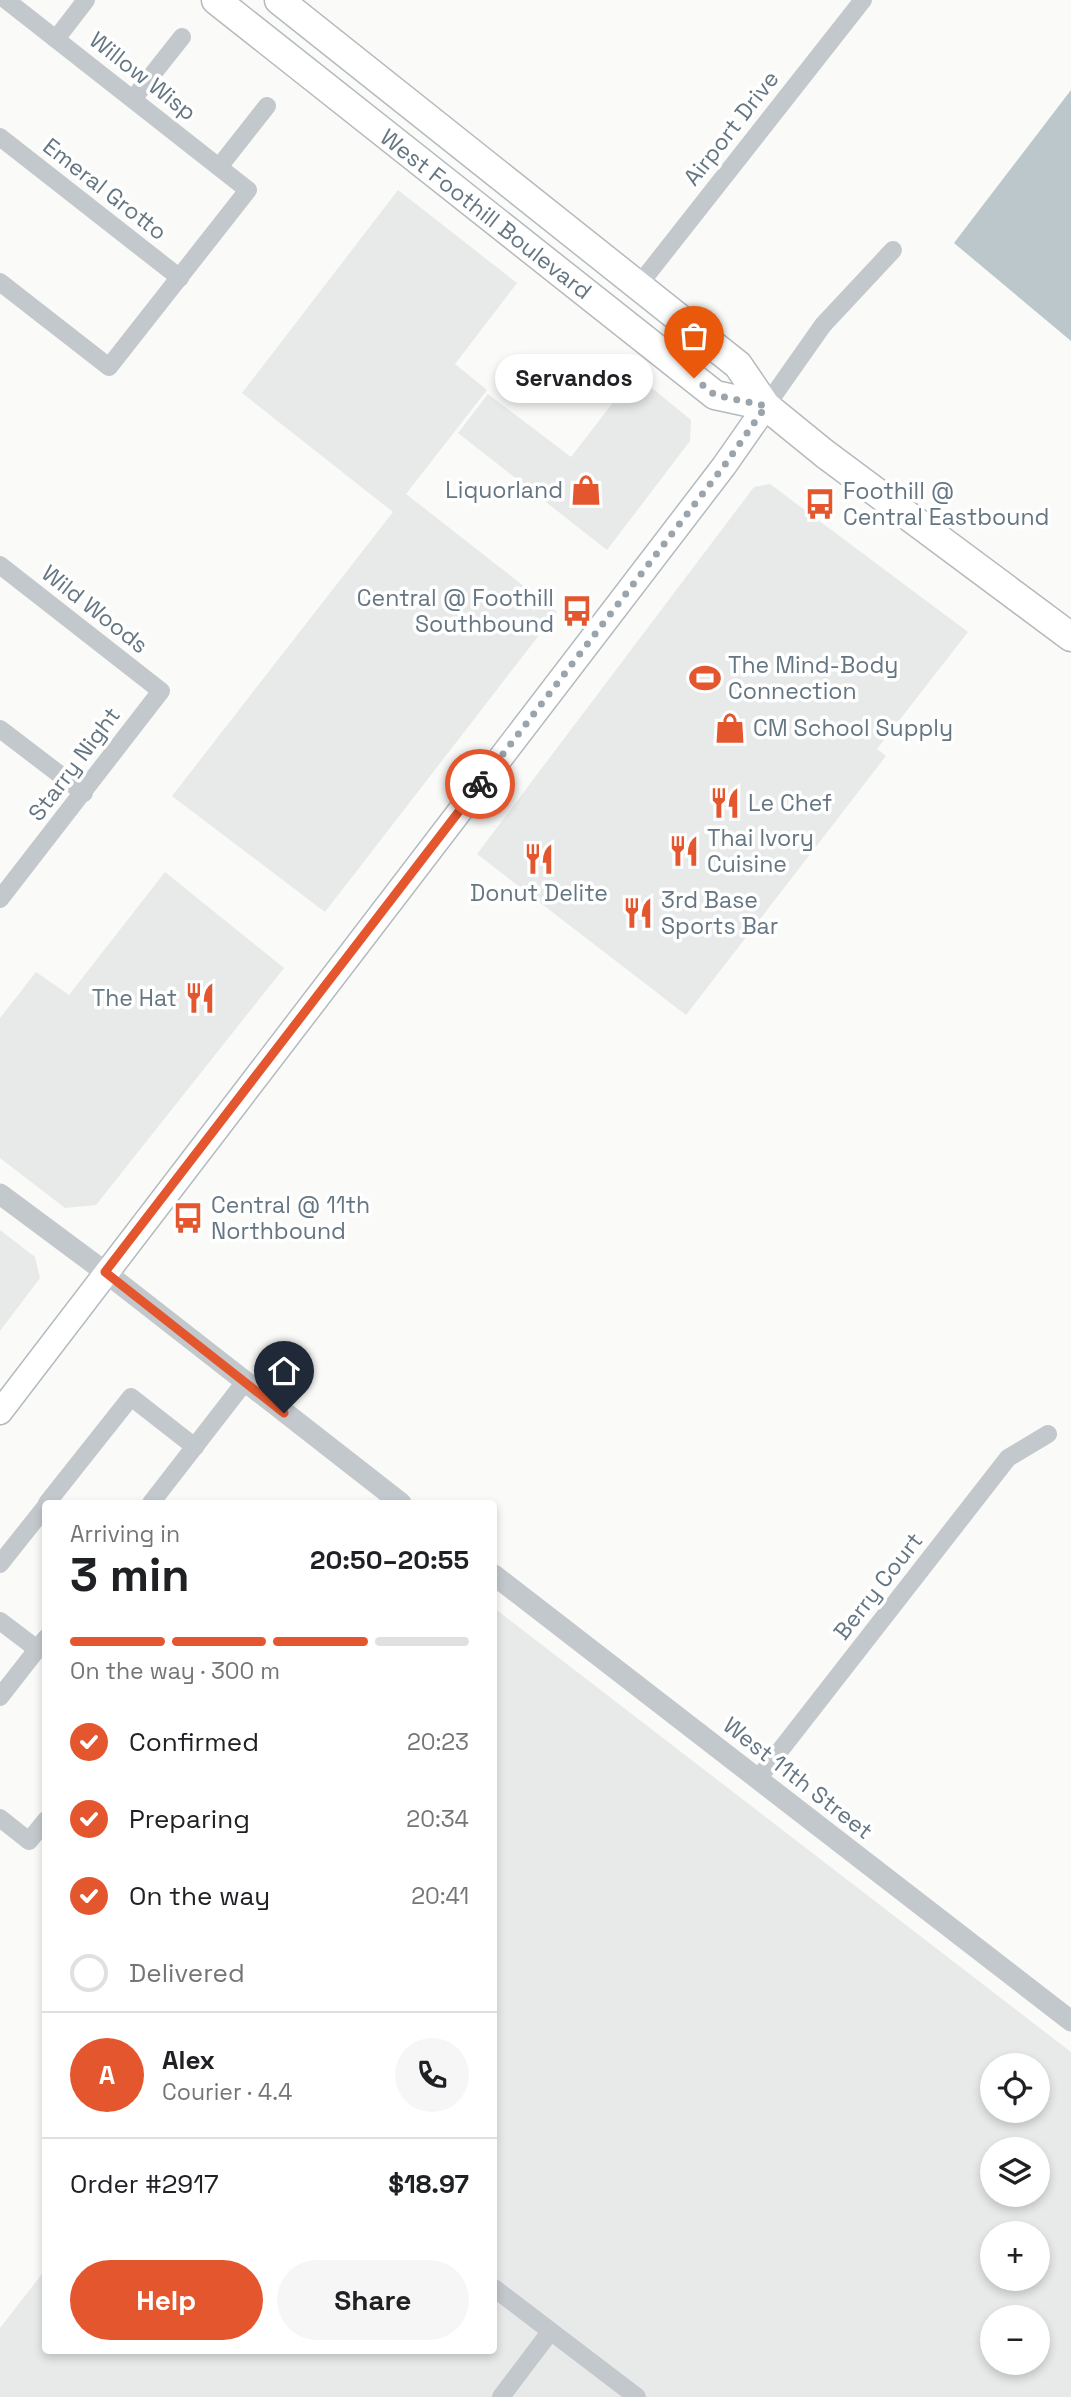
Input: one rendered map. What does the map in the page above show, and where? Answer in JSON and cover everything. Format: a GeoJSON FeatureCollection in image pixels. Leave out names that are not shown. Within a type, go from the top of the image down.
{"type":"FeatureCollection","features":[{"type":"Feature","properties":{"kind":"main road","name":"West Foothill Boulevard"},"geometry":{"type":"LineString","coordinates":[[216,0],[715,395],[766,406]]}},
{"type":"Feature","properties":{"kind":"main road","name":"West Foothill Boulevard"},"geometry":{"type":"LineString","coordinates":[[279,0],[738,365],[766,406],[825,454],[1071,637]]}},
{"type":"Feature","properties":{"kind":"main road"},"geometry":{"type":"LineString","coordinates":[[290,59],[311,57],[325,61],[403,123],[422,125],[428,119]]}},
{"type":"Feature","properties":{"kind":"main road"},"geometry":{"type":"LineString","coordinates":[[444,181],[460,175],[471,178],[547,236],[573,234]]}},
{"type":"Feature","properties":{"kind":"main road"},"geometry":{"type":"LineString","coordinates":[[0,1412],[724,466],[766,406]]}},
{"type":"Feature","properties":{"kind":"street","name":"Willow Wisp"},"geometry":{"type":"LineString","coordinates":[[6,0],[248,191],[180,278]]}},
{"type":"Feature","properties":{"kind":"street"},"geometry":{"type":"LineString","coordinates":[[56,39],[86,0]]}},
{"type":"Feature","properties":{"kind":"street","name":"Airport Drive"},"geometry":{"type":"LineString","coordinates":[[638,286],[863,0]]}},
{"type":"Feature","properties":{"kind":"street"},"geometry":{"type":"LineString","coordinates":[[133,99],[182,37]]}},
{"type":"Feature","properties":{"kind":"street"},"geometry":{"type":"LineString","coordinates":[[219,167],[267,106]]}},
{"type":"Feature","properties":{"kind":"street","name":"Emeral Grotto"},"geometry":{"type":"LineString","coordinates":[[0,138],[180,278]]}},
{"type":"Feature","properties":{"kind":"street"},"geometry":{"type":"LineString","coordinates":[[766,406],[823,325],[893,250]]}},
{"type":"Feature","properties":{"kind":"street"},"geometry":{"type":"LineString","coordinates":[[0,282],[109,367],[180,278]]}},
{"type":"Feature","properties":{"kind":"street","name":"Wild Woods"},"geometry":{"type":"LineString","coordinates":[[0,565],[161,691]]}},
{"type":"Feature","properties":{"kind":"street","name":"Starry Night"},"geometry":{"type":"LineString","coordinates":[[2,894],[84,793],[161,691]]}},
{"type":"Feature","properties":{"kind":"street"},"geometry":{"type":"LineString","coordinates":[[0,729],[84,793]]}},
{"type":"Feature","properties":{"kind":"street"},"geometry":{"type":"LineString","coordinates":[[0,1194],[105,1272],[244,1384],[397,1500]]}},
{"type":"Feature","properties":{"kind":"street"},"geometry":{"type":"LineString","coordinates":[[153,1500],[244,1384]]}},
{"type":"Feature","properties":{"kind":"street"},"geometry":{"type":"LineString","coordinates":[[49,1500],[131,1397],[195,1447]]}},
{"type":"Feature","properties":{"kind":"street","name":"Berry Court"},"geometry":{"type":"LineString","coordinates":[[758,1780],[1008,1458],[1048,1434]]}},
{"type":"Feature","properties":{"kind":"street"},"geometry":{"type":"LineString","coordinates":[[0,1564],[42,1509]]}},
{"type":"Feature","properties":{"kind":"street","name":"West 11th Street"},"geometry":{"type":"LineString","coordinates":[[497,1577],[1071,2021]]}},
{"type":"Feature","properties":{"kind":"street"},"geometry":{"type":"LineString","coordinates":[[0,1621],[41,1644],[0,1697]]}},
{"type":"Feature","properties":{"kind":"street"},"geometry":{"type":"LineString","coordinates":[[0,1818],[29,1841],[42,1825]]}},
{"type":"Feature","properties":{"kind":"street"},"geometry":{"type":"LineString","coordinates":[[497,2290],[637,2397]]}},
{"type":"Feature","properties":{"kind":"street"},"geometry":{"type":"LineString","coordinates":[[501,2397],[550,2332]]}},
{"type":"Feature","properties":{"kind":"shaded area"},"geometry":{"type":"Polygon","coordinates":[[[1071,90],[1071,341],[954,243],[1071,90]]]}},
{"type":"Feature","properties":{"kind":"shaded area"},"geometry":{"type":"Polygon","coordinates":[[[398,190],[517,283],[455,364],[487,390],[406,494],[557,612],[325,912],[172,796],[393,512],[242,393],[398,190]]]}},
{"type":"Feature","properties":{"kind":"shaded area"},"geometry":{"type":"Polygon","coordinates":[[[635,374],[691,420],[690,441],[607,550],[458,433],[488,394],[571,457],[635,374]]]}},
{"type":"Feature","properties":{"kind":"shaded area"},"geometry":{"type":"Polygon","coordinates":[[[770,484],[968,632],[877,749],[886,756],[686,1015],[477,854],[754,487],[770,484]]]}},
{"type":"Feature","properties":{"kind":"shaded area"},"geometry":{"type":"Polygon","coordinates":[[[165,872],[284,968],[96,1205],[65,1208],[0,1158],[0,1018],[36,972],[69,995],[165,872]]]}},
{"type":"Feature","properties":{"kind":"shaded area"},"geometry":{"type":"Polygon","coordinates":[[[0,1230],[35,1257],[40,1278],[0,1331],[0,1230]]]}},
{"type":"Feature","properties":{"kind":"shaded area"},"geometry":{"type":"Polygon","coordinates":[[[497,1610],[1071,2052],[1071,2397],[0,2397],[0,2328],[42,2274],[42,2354],[497,2354],[497,1610]]]}},
{"type":"Feature","properties":{"kind":"way so far"},"geometry":{"type":"LineString","coordinates":[[480,784],[724,466],[766,406],[715,395],[694,378]]}},
{"type":"Feature","properties":{"kind":"place","name":"Servandos"},"geometry":{"type":"Point","coordinates":[694,378]}},
{"type":"Feature","properties":{"kind":"place","name":"Liquorland"},"geometry":{"type":"Point","coordinates":[586,490]}},
{"type":"Feature","properties":{"kind":"place","name":"Foothill @ Central Eastbound"},"geometry":{"type":"Point","coordinates":[820,504]}},
{"type":"Feature","properties":{"kind":"place","name":"Central @ Foothill Southbound"},"geometry":{"type":"Point","coordinates":[577,611]}},
{"type":"Feature","properties":{"kind":"place","name":"The Mind-Body Connection"},"geometry":{"type":"Point","coordinates":[705,678]}},
{"type":"Feature","properties":{"kind":"place","name":"CM School Supply"},"geometry":{"type":"Point","coordinates":[730,728]}},
{"type":"Feature","properties":{"kind":"place","name":"Le Chef"},"geometry":{"type":"Point","coordinates":[725,803]}},
{"type":"Feature","properties":{"kind":"place","name":"Thai Ivory Cuisine"},"geometry":{"type":"Point","coordinates":[684,851]}},
{"type":"Feature","properties":{"kind":"place","name":"Donut Delite"},"geometry":{"type":"Point","coordinates":[539,859]}},
{"type":"Feature","properties":{"kind":"place","name":"3rd Base Sports Bar"},"geometry":{"type":"Point","coordinates":[638,913]}},
{"type":"Feature","properties":{"kind":"place","name":"The Hat"},"geometry":{"type":"Point","coordinates":[200,998]}},
{"type":"Feature","properties":{"kind":"place","name":"Central @ 11th Northbound"},"geometry":{"type":"Point","coordinates":[188,1218]}},
{"type":"Feature","properties":{"kind":"route"},"geometry":{"type":"LineString","coordinates":[[284,1413],[105,1272],[480,784]]}}]}
